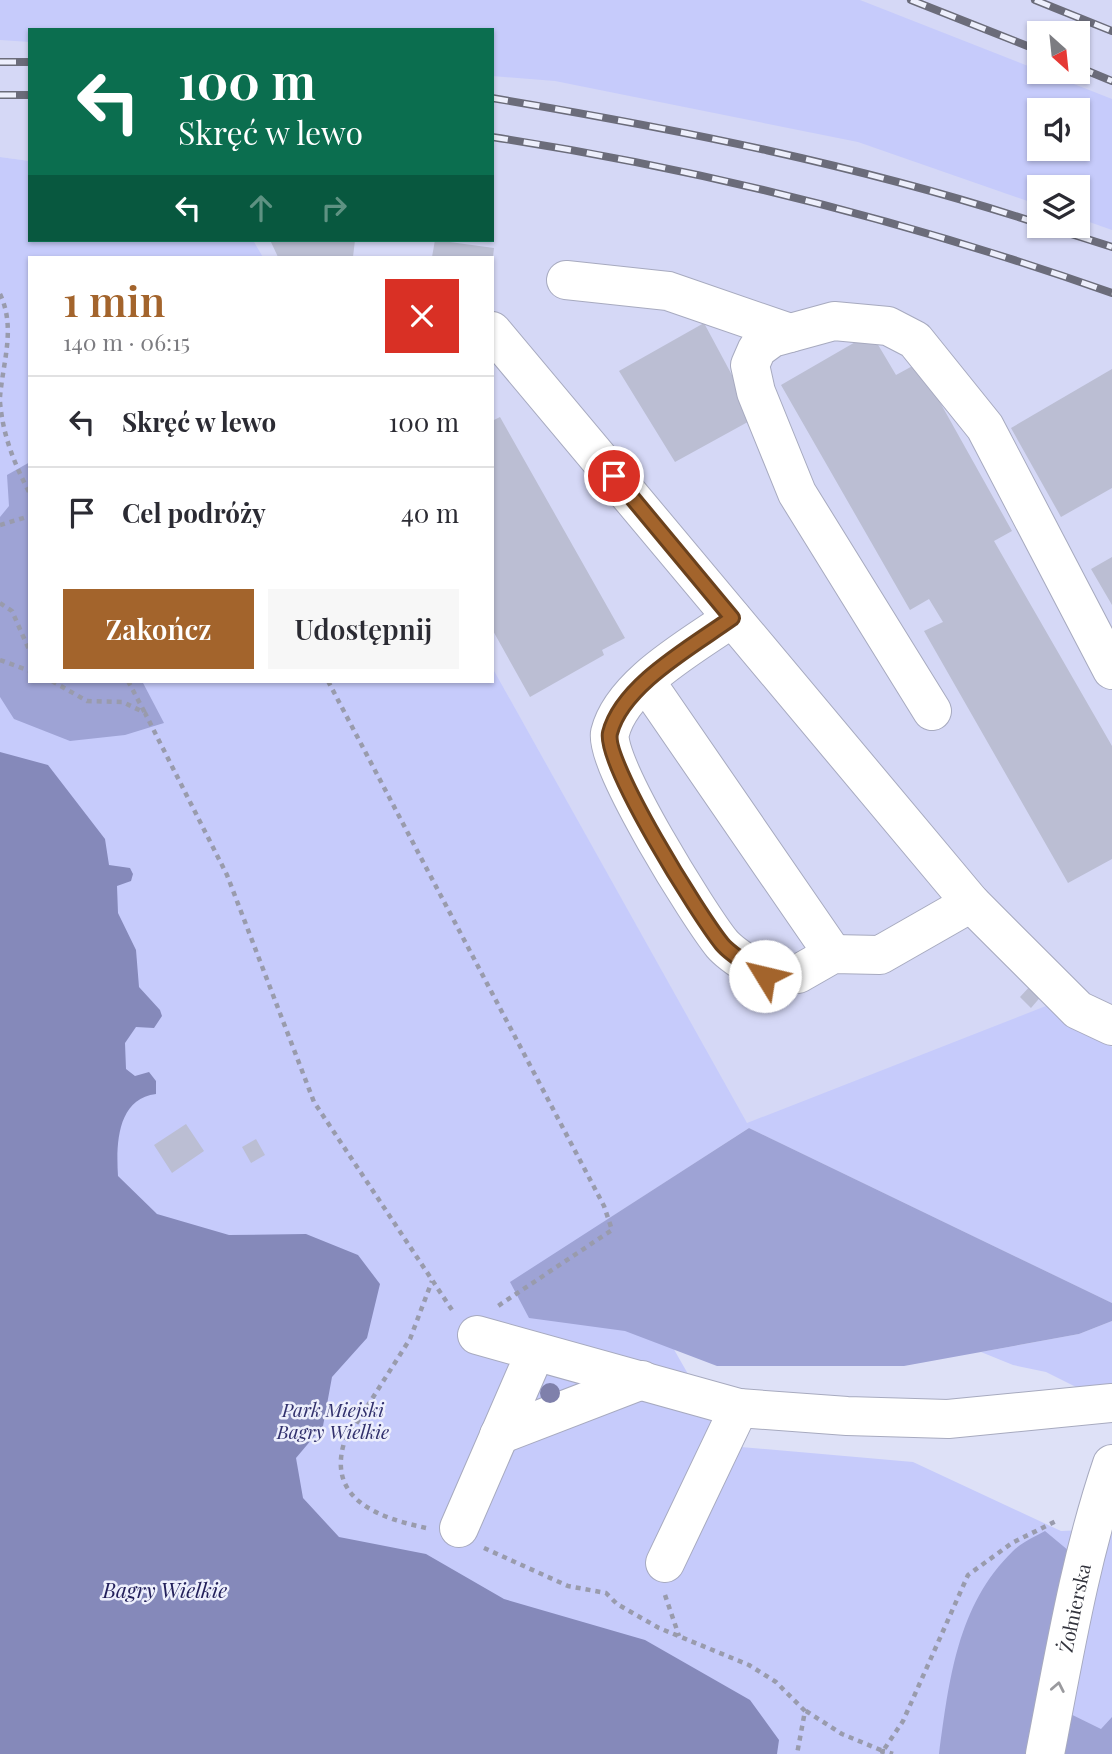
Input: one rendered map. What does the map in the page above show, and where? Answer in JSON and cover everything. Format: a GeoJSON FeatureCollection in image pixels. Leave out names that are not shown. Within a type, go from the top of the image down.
{"type":"FeatureCollection","features":[{"type":"Feature","properties":{"kind":"street"},"geometry":{"type":"LineString","coordinates":[[566,280],[668,291],[790,333]]}},
{"type":"Feature","properties":{"kind":"street"},"geometry":{"type":"LineString","coordinates":[[932,710],[797,493],[756,392],[750,365],[757,349],[772,338],[834,321],[888,326],[915,340],[985,427],[1112,670]]}},
{"type":"Feature","properties":{"kind":"street"},"geometry":{"type":"LineString","coordinates":[[494,333],[971,903],[1078,1010],[1112,1026]]}},
{"type":"Feature","properties":{"kind":"street"},"geometry":{"type":"LineString","coordinates":[[732,618],[631,693],[610,735],[615,765],[659,845],[723,946],[765,976],[798,974],[833,954],[880,955],[971,903]]}},
{"type":"Feature","properties":{"kind":"street"},"geometry":{"type":"LineString","coordinates":[[646,682],[833,954]]}},
{"type":"Feature","properties":{"kind":"street"},"geometry":{"type":"LineString","coordinates":[[477,1335],[739,1408],[848,1416],[948,1419],[1112,1403]]}},
{"type":"Feature","properties":{"kind":"street"},"geometry":{"type":"LineString","coordinates":[[456,1535],[535,1353]]}},
{"type":"Feature","properties":{"kind":"street"},"geometry":{"type":"LineString","coordinates":[[499,1435],[642,1380]]}},
{"type":"Feature","properties":{"kind":"street"},"geometry":{"type":"LineString","coordinates":[[664,1563],[739,1408]]}},
{"type":"Feature","properties":{"kind":"street","name":"Żołnierska"},"geometry":{"type":"LineString","coordinates":[[1045,1754],[1094,1517],[1112,1464]]}},
{"type":"Feature","properties":{"kind":"path"},"geometry":{"type":"LineString","coordinates":[[0,294],[7,310],[10,334],[0,397]]}},
{"type":"Feature","properties":{"kind":"path"},"geometry":{"type":"LineString","coordinates":[[0,402],[5,438],[28,490]]}},
{"type":"Feature","properties":{"kind":"path"},"geometry":{"type":"LineString","coordinates":[[0,525],[28,517]]}},
{"type":"Feature","properties":{"kind":"path"},"geometry":{"type":"LineString","coordinates":[[0,603],[12,611],[28,647]]}},
{"type":"Feature","properties":{"kind":"path"},"geometry":{"type":"LineString","coordinates":[[0,660],[28,670]]}},
{"type":"Feature","properties":{"kind":"path"},"geometry":{"type":"LineString","coordinates":[[54,683],[86,701],[123,702],[145,713]]}},
{"type":"Feature","properties":{"kind":"path"},"geometry":{"type":"LineString","coordinates":[[129,683],[227,875],[314,1102],[433,1281],[442,1299],[463,1325],[477,1335],[493,1309],[612,1230],[604,1206],[329,683]]}},
{"type":"Feature","properties":{"kind":"path"},"geometry":{"type":"LineString","coordinates":[[433,1281],[410,1339],[344,1443],[338,1461],[343,1483],[375,1513],[456,1535],[568,1586],[606,1593],[617,1604],[659,1628],[749,1665],[776,1682],[805,1711],[842,1734],[883,1753],[893,1754]]}},
{"type":"Feature","properties":{"kind":"path"},"geometry":{"type":"LineString","coordinates":[[883,1753],[904,1721],[968,1575],[1012,1542],[1055,1520],[1094,1517]]}},
{"type":"Feature","properties":{"kind":"path"},"geometry":{"type":"LineString","coordinates":[[797,1754],[805,1711]]}},
{"type":"Feature","properties":{"kind":"shaded area"},"geometry":{"type":"Polygon","coordinates":[[[0,0],[1112,0],[1112,1303],[749,1128],[494,671],[494,256],[262,256],[254,242],[494,242],[494,28],[28,28],[28,161],[0,157],[0,0]]]}},
{"type":"Feature","properties":{"kind":"shaded area"},"geometry":{"type":"Polygon","coordinates":[[[28,463],[28,683],[143,683],[164,723],[125,735],[70,741],[14,719],[0,697],[0,517],[9,506],[7,475],[28,463]]]}},
{"type":"Feature","properties":{"kind":"shaded area"},"geometry":{"type":"Polygon","coordinates":[[[749,1128],[1112,1303],[1112,1321],[1079,1334],[904,1366],[717,1366],[625,1331],[529,1318],[510,1282],[749,1128]]]}},
{"type":"Feature","properties":{"kind":"shaded area"},"geometry":{"type":"Polygon","coordinates":[[[1045,1531],[1075,1556],[1046,1702],[1101,1729],[1112,1717],[1112,1754],[939,1754],[952,1672],[959,1645],[979,1595],[994,1572],[1013,1551],[1045,1531]]]}},
{"type":"Feature","properties":{"kind":"green space"},"geometry":{"type":"Polygon","coordinates":[[[0,0],[860,0],[1027,66],[1027,84],[1074,84],[1112,99],[1112,230],[1090,222],[1090,175],[1027,175],[1027,201],[858,142],[555,81],[494,76],[494,28],[28,28],[28,42],[0,40],[0,0]]]}},
{"type":"Feature","properties":{"kind":"green space","name":"Park Miejski Bagry Wielkie"},"geometry":{"type":"Polygon","coordinates":[[[0,157],[28,161],[28,242],[254,242],[262,256],[28,256],[28,683],[494,683],[494,671],[747,1123],[1051,1004],[1080,1031],[1112,1047],[1112,1303],[749,1128],[602,1223],[729,1446],[913,1462],[1061,1531],[1108,1529],[1112,1522],[1112,1754],[0,1754],[0,157]]]}},
{"type":"Feature","properties":{"kind":"green space"},"geometry":{"type":"Polygon","coordinates":[[[1112,1321],[1112,1386],[1080,1389],[1046,1372],[1013,1365],[981,1352],[1079,1334],[1112,1321]]]}},
{"type":"Feature","properties":{"kind":"water","name":"Bagry Wielkie"},"geometry":{"type":"Polygon","coordinates":[[[0,752],[48,765],[105,839],[109,865],[130,868],[133,874],[131,881],[117,886],[118,913],[136,950],[139,987],[160,1010],[162,1016],[154,1028],[136,1027],[125,1043],[126,1069],[135,1076],[149,1072],[156,1081],[156,1094],[133,1104],[126,1114],[119,1137],[118,1176],[157,1214],[229,1235],[306,1234],[358,1255],[380,1284],[367,1338],[332,1377],[323,1426],[296,1458],[303,1498],[339,1537],[426,1554],[504,1599],[645,1640],[750,1700],[779,1740],[777,1754],[0,1754],[0,752]]]}},
{"type":"Feature","properties":{"kind":"building"},"geometry":{"type":"Polygon","coordinates":[[[271,242],[355,242],[353,256],[278,256],[271,242]]]}},
{"type":"Feature","properties":{"kind":"building"},"geometry":{"type":"Polygon","coordinates":[[[435,242],[494,248],[493,256],[432,256],[435,242]]]}},
{"type":"Feature","properties":{"kind":"building"},"geometry":{"type":"Polygon","coordinates":[[[704,323],[755,418],[675,462],[619,371],[704,323]]]}},
{"type":"Feature","properties":{"kind":"building"},"geometry":{"type":"Polygon","coordinates":[[[864,337],[874,338],[896,375],[918,363],[1012,531],[994,541],[1112,746],[1112,859],[1068,883],[924,631],[943,622],[929,599],[910,610],[781,385],[864,337]]]}},
{"type":"Feature","properties":{"kind":"building"},"geometry":{"type":"Polygon","coordinates":[[[1112,369],[1112,488],[1061,517],[1011,428],[1112,369]]]}},
{"type":"Feature","properties":{"kind":"building"},"geometry":{"type":"Polygon","coordinates":[[[500,417],[625,638],[602,650],[604,655],[530,697],[494,633],[494,420],[500,417]]]}},
{"type":"Feature","properties":{"kind":"building"},"geometry":{"type":"Polygon","coordinates":[[[1112,557],[1112,605],[1091,569],[1112,557]]]}},
{"type":"Feature","properties":{"kind":"building"},"geometry":{"type":"Polygon","coordinates":[[[1032,984],[1043,994],[1031,1008],[1020,997],[1032,984]]]}},
{"type":"Feature","properties":{"kind":"building"},"geometry":{"type":"Polygon","coordinates":[[[186,1124],[204,1151],[172,1173],[154,1145],[186,1124]]]}},
{"type":"Feature","properties":{"kind":"building"},"geometry":{"type":"Polygon","coordinates":[[[256,1139],[265,1155],[251,1163],[242,1147],[256,1139]]]}},
{"type":"Feature","properties":{"kind":"railway"},"geometry":{"type":"LineString","coordinates":[[911,0],[1027,46]]}},
{"type":"Feature","properties":{"kind":"railway"},"geometry":{"type":"LineString","coordinates":[[1035,0],[1112,31]]}},
{"type":"Feature","properties":{"kind":"railway"},"geometry":{"type":"LineString","coordinates":[[0,62],[28,62]]}},
{"type":"Feature","properties":{"kind":"railway"},"geometry":{"type":"LineString","coordinates":[[1090,72],[1112,81]]}},
{"type":"Feature","properties":{"kind":"railway"},"geometry":{"type":"LineString","coordinates":[[0,95],[28,95]]}},
{"type":"Feature","properties":{"kind":"railway"},"geometry":{"type":"LineString","coordinates":[[494,98],[768,150],[904,184],[1027,220]]}},
{"type":"Feature","properties":{"kind":"railway"},"geometry":{"type":"LineString","coordinates":[[494,137],[650,165],[806,200],[960,243],[1112,293]]}},
{"type":"Feature","properties":{"kind":"railway"},"geometry":{"type":"LineString","coordinates":[[1084,238],[1112,247]]}},
{"type":"Feature","properties":{"kind":"route"},"geometry":{"type":"LineString","coordinates":[[614,476],[732,618],[631,693],[610,735],[615,765],[659,845],[723,946],[765,976]]}}]}
